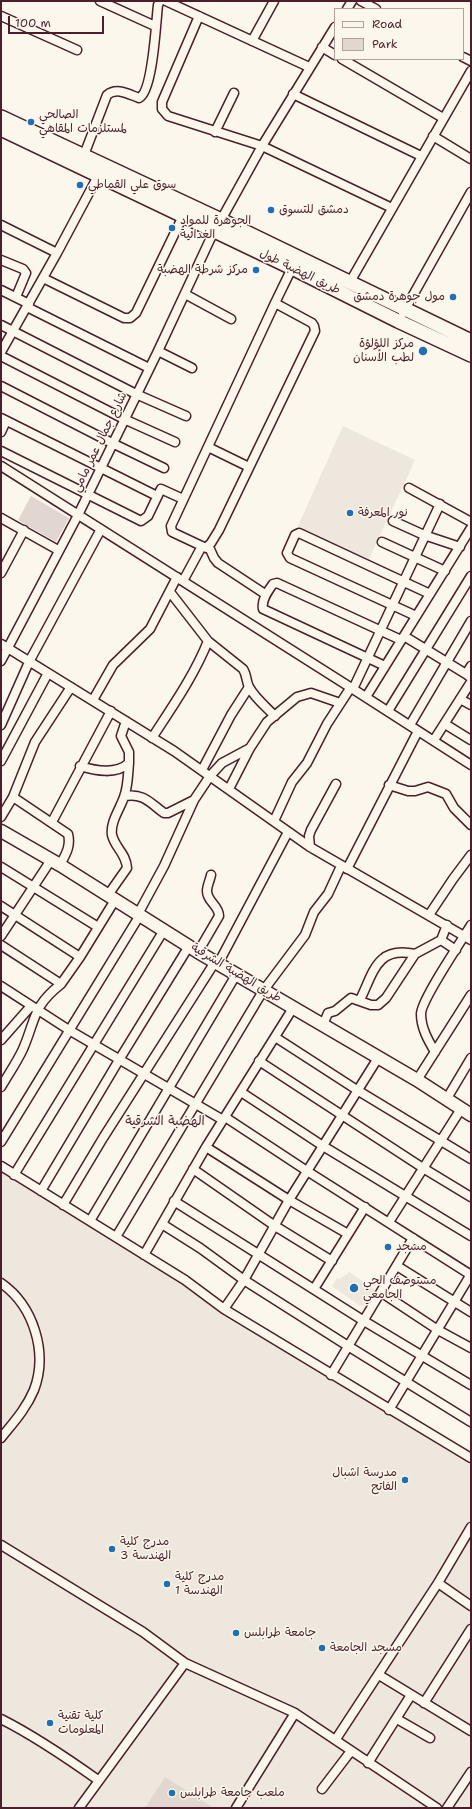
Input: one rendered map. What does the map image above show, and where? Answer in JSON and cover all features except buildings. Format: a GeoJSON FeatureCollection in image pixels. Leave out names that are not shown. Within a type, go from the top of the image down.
{"type":"FeatureCollection","features":[{"type":"Feature","properties":{"kind":"highway"},"geometry":{"type":"LineString","coordinates":[[1,117],[84,155],[131,184]]}},
{"type":"Feature","properties":{"kind":"highway"},"geometry":{"type":"LineString","coordinates":[[2,131],[98,176],[131,184]]}},
{"type":"Feature","properties":{"kind":"highway","name":"طريق الهضبة طول"},"geometry":{"type":"LineString","coordinates":[[131,184],[218,225],[350,282],[471,341]]}},
{"type":"Feature","properties":{"kind":"highway","name":"طريق الهضبة طول"},"geometry":{"type":"LineString","coordinates":[[131,184],[183,216],[218,225],[292,268],[471,356]]}},
{"type":"Feature","properties":{"kind":"main road","name":"طريق الهضبة الشرقية"},"geometry":{"type":"LineString","coordinates":[[1,831],[55,862],[236,975],[417,1080],[466,1112]]}},
{"type":"Feature","properties":{"kind":"street"},"geometry":{"type":"LineString","coordinates":[[100,1],[155,26]]}},
{"type":"Feature","properties":{"kind":"street"},"geometry":{"type":"LineString","coordinates":[[84,155],[107,96],[112,91],[118,91],[139,98],[145,94],[150,76],[155,26],[160,1]]}},
{"type":"Feature","properties":{"kind":"street"},"geometry":{"type":"LineString","coordinates":[[166,1],[309,67]]}},
{"type":"Feature","properties":{"kind":"street"},"geometry":{"type":"LineString","coordinates":[[252,41],[274,1]]}},
{"type":"Feature","properties":{"kind":"street"},"geometry":{"type":"LineString","coordinates":[[361,1],[374,8]]}},
{"type":"Feature","properties":{"kind":"street"},"geometry":{"type":"LineString","coordinates":[[1,16],[77,50]]}},
{"type":"Feature","properties":{"kind":"street"},"geometry":{"type":"LineString","coordinates":[[199,16],[162,102],[162,109],[168,116],[262,146],[392,208]]}},
{"type":"Feature","properties":{"kind":"street","name":"شارع جمال عمر مامي"},"geometry":{"type":"LineString","coordinates":[[1,661],[4,647],[78,515],[218,225],[262,146],[309,67],[334,29]]}},
{"type":"Feature","properties":{"kind":"street"},"geometry":{"type":"LineString","coordinates":[[322,48],[334,54]]}},
{"type":"Feature","properties":{"kind":"street"},"geometry":{"type":"LineString","coordinates":[[344,60],[443,118]]}},
{"type":"Feature","properties":{"kind":"street"},"geometry":{"type":"LineString","coordinates":[[350,282],[471,71]]}},
{"type":"Feature","properties":{"kind":"street"},"geometry":{"type":"LineString","coordinates":[[215,132],[234,93]]}},
{"type":"Feature","properties":{"kind":"street"},"geometry":{"type":"LineString","coordinates":[[293,94],[421,156]]}},
{"type":"Feature","properties":{"kind":"street"},"geometry":{"type":"LineString","coordinates":[[433,136],[471,159]]}},
{"type":"Feature","properties":{"kind":"street"},"geometry":{"type":"LineString","coordinates":[[2,349],[58,253],[98,176]]}},
{"type":"Feature","properties":{"kind":"street"},"geometry":{"type":"LineString","coordinates":[[398,321],[471,192]]}},
{"type":"Feature","properties":{"kind":"street"},"geometry":{"type":"LineString","coordinates":[[43,278],[124,318],[130,318],[136,313],[183,216]]}},
{"type":"Feature","properties":{"kind":"street"},"geometry":{"type":"LineString","coordinates":[[1,225],[58,253]]}},
{"type":"Feature","properties":{"kind":"street"},"geometry":{"type":"LineString","coordinates":[[1,260],[23,269],[26,273],[16,297]]}},
{"type":"Feature","properties":{"kind":"street"},"geometry":{"type":"LineString","coordinates":[[265,594],[218,562],[205,546],[172,532],[171,526],[292,268]]}},
{"type":"Feature","properties":{"kind":"street"},"geometry":{"type":"LineString","coordinates":[[1,290],[16,297],[28,306],[149,368]]}},
{"type":"Feature","properties":{"kind":"street"},"geometry":{"type":"LineString","coordinates":[[185,294],[231,319]]}},
{"type":"Feature","properties":{"kind":"street"},"geometry":{"type":"LineString","coordinates":[[93,700],[113,665],[150,629],[170,592],[205,546],[249,467],[315,331],[312,322],[275,303]]}},
{"type":"Feature","properties":{"kind":"street"},"geometry":{"type":"LineString","coordinates":[[1,324],[136,394],[186,416]]}},
{"type":"Feature","properties":{"kind":"street"},"geometry":{"type":"LineString","coordinates":[[158,351],[192,368]]}},
{"type":"Feature","properties":{"kind":"street"},"geometry":{"type":"LineString","coordinates":[[1,356],[124,419],[175,442]]}},
{"type":"Feature","properties":{"kind":"street"},"geometry":{"type":"LineString","coordinates":[[1,386],[112,444],[164,468]]}},
{"type":"Feature","properties":{"kind":"street"},"geometry":{"type":"LineString","coordinates":[[1,432],[4,420],[157,496]]}},
{"type":"Feature","properties":{"kind":"street"},"geometry":{"type":"LineString","coordinates":[[208,447],[249,467]]}},
{"type":"Feature","properties":{"kind":"street"},"geometry":{"type":"LineString","coordinates":[[1,451],[88,493],[141,521],[148,516],[161,489],[184,499]]}},
{"type":"Feature","properties":{"kind":"street"},"geometry":{"type":"LineString","coordinates":[[1,466],[434,740],[471,765]]}},
{"type":"Feature","properties":{"kind":"street"},"geometry":{"type":"LineString","coordinates":[[409,488],[471,522]]}},
{"type":"Feature","properties":{"kind":"street"},"geometry":{"type":"LineString","coordinates":[[274,822],[292,782],[307,763],[327,724],[340,703],[352,688],[440,504]]}},
{"type":"Feature","properties":{"kind":"street"},"geometry":{"type":"LineString","coordinates":[[1,518],[58,550]]}},
{"type":"Feature","properties":{"kind":"street"},"geometry":{"type":"LineString","coordinates":[[393,521],[424,535],[460,547]]}},
{"type":"Feature","properties":{"kind":"street"},"geometry":{"type":"LineString","coordinates":[[366,697],[416,616],[446,571],[471,528]]}},
{"type":"Feature","properties":{"kind":"street"},"geometry":{"type":"LineString","coordinates":[[1,725],[29,662],[101,529]]}},
{"type":"Feature","properties":{"kind":"street"},"geometry":{"type":"LineString","coordinates":[[1,573],[24,530]]}},
{"type":"Feature","properties":{"kind":"street"},"geometry":{"type":"LineString","coordinates":[[416,616],[290,558],[287,553],[295,535],[299,532],[430,594]]}},
{"type":"Feature","properties":{"kind":"street"},"geometry":{"type":"LineString","coordinates":[[382,542],[446,571]]}},
{"type":"Feature","properties":{"kind":"street"},"geometry":{"type":"LineString","coordinates":[[388,711],[471,576]]}},
{"type":"Feature","properties":{"kind":"street"},"geometry":{"type":"LineString","coordinates":[[385,666],[368,656],[263,609],[262,607],[265,594],[273,584],[277,583],[426,649],[469,676],[471,666]]}},
{"type":"Feature","properties":{"kind":"street"},"geometry":{"type":"LineString","coordinates":[[170,592],[208,641],[243,669],[247,675],[249,687],[275,716]]}},
{"type":"Feature","properties":{"kind":"street"},"geometry":{"type":"LineString","coordinates":[[410,726],[471,621]]}},
{"type":"Feature","properties":{"kind":"street"},"geometry":{"type":"LineString","coordinates":[[152,738],[202,656],[208,641]]}},
{"type":"Feature","properties":{"kind":"street"},"geometry":{"type":"LineString","coordinates":[[4,647],[71,686],[202,770],[310,847],[468,938]]}},
{"type":"Feature","properties":{"kind":"street"},"geometry":{"type":"LineString","coordinates":[[1,762],[48,674]]}},
{"type":"Feature","properties":{"kind":"street"},"geometry":{"type":"LineString","coordinates":[[434,740],[471,682]]}},
{"type":"Feature","properties":{"kind":"street"},"geometry":{"type":"LineString","coordinates":[[1,817],[13,797],[35,742],[71,686]]}},
{"type":"Feature","properties":{"kind":"street"},"geometry":{"type":"LineString","coordinates":[[202,770],[231,715],[249,687]]}},
{"type":"Feature","properties":{"kind":"street"},"geometry":{"type":"LineString","coordinates":[[229,789],[250,748],[267,722],[297,697],[311,693],[340,703]]}},
{"type":"Feature","properties":{"kind":"street"},"geometry":{"type":"LineString","coordinates":[[460,699],[471,705]]}},
{"type":"Feature","properties":{"kind":"street"},"geometry":{"type":"LineString","coordinates":[[52,822],[80,766],[111,711]]}},
{"type":"Feature","properties":{"kind":"street"},"geometry":{"type":"LineString","coordinates":[[1,1040],[34,1007],[61,984],[80,957],[98,927],[127,868],[126,858],[114,842],[112,834],[115,820],[124,796],[129,763],[129,752],[121,736],[126,721]]}},
{"type":"Feature","properties":{"kind":"street"},"geometry":{"type":"LineString","coordinates":[[445,724],[471,740]]}},
{"type":"Feature","properties":{"kind":"street"},"geometry":{"type":"LineString","coordinates":[[116,1237],[263,991],[305,935],[314,912],[328,894],[344,867],[418,731]]}},
{"type":"Feature","properties":{"kind":"street"},"geometry":{"type":"LineString","coordinates":[[1,1142],[139,915],[164,866],[194,800],[210,776],[222,763],[250,748]]}},
{"type":"Feature","properties":{"kind":"street"},"geometry":{"type":"LineString","coordinates":[[80,766],[104,772],[124,767],[129,763]]}},
{"type":"Feature","properties":{"kind":"street"},"geometry":{"type":"LineString","coordinates":[[310,847],[309,836],[311,830],[336,784]]}},
{"type":"Feature","properties":{"kind":"street"},"geometry":{"type":"LineString","coordinates":[[389,785],[408,791],[428,788],[446,794],[454,808],[471,825]]}},
{"type":"Feature","properties":{"kind":"street"},"geometry":{"type":"LineString","coordinates":[[124,796],[135,794],[140,796],[164,813],[168,813],[194,800]]}},
{"type":"Feature","properties":{"kind":"street"},"geometry":{"type":"LineString","coordinates":[[1,936],[33,887],[70,842],[68,834],[13,797]]}},
{"type":"Feature","properties":{"kind":"street"},"geometry":{"type":"LineString","coordinates":[[63,1205],[103,1138],[217,963],[288,832]]}},
{"type":"Feature","properties":{"kind":"street"},"geometry":{"type":"LineString","coordinates":[[429,915],[453,879],[471,856]]}},
{"type":"Feature","properties":{"kind":"street"},"geometry":{"type":"LineString","coordinates":[[1,868],[98,927]]}},
{"type":"Feature","properties":{"kind":"street"},"geometry":{"type":"LineString","coordinates":[[41,1191],[119,1060],[194,949],[219,916],[218,909],[208,896],[207,890],[211,875]]}},
{"type":"Feature","properties":{"kind":"street"},"geometry":{"type":"LineString","coordinates":[[1,906],[80,957]]}},
{"type":"Feature","properties":{"kind":"street"},"geometry":{"type":"LineString","coordinates":[[323,1025],[329,1012],[337,1010],[349,998],[360,1000],[371,1005],[378,1005],[386,998],[415,954],[441,940],[447,925]]}},
{"type":"Feature","properties":{"kind":"street"},"geometry":{"type":"LineString","coordinates":[[435,1052],[424,1030],[421,1011],[428,996],[456,950],[468,938],[471,925]]}},
{"type":"Feature","properties":{"kind":"street"},"geometry":{"type":"LineString","coordinates":[[14,1175],[164,930]]}},
{"type":"Feature","properties":{"kind":"street"},"geometry":{"type":"LineString","coordinates":[[441,940],[456,950]]}},
{"type":"Feature","properties":{"kind":"street"},"geometry":{"type":"LineString","coordinates":[[1,945],[61,984]]}},
{"type":"Feature","properties":{"kind":"street"},"geometry":{"type":"LineString","coordinates":[[360,1000],[376,967],[382,959],[389,954],[401,951],[415,954]]}},
{"type":"Feature","properties":{"kind":"street"},"geometry":{"type":"LineString","coordinates":[[90,1221],[236,975]]}},
{"type":"Feature","properties":{"kind":"street"},"geometry":{"type":"LineString","coordinates":[[1,986],[119,1060],[196,1105],[224,1118],[471,1275],[389,1410]]}},
{"type":"Feature","properties":{"kind":"street"},"geometry":{"type":"LineString","coordinates":[[417,1080],[471,995]]}},
{"type":"Feature","properties":{"kind":"street"},"geometry":{"type":"LineString","coordinates":[[1,1087],[22,1050],[34,1007]]}},
{"type":"Feature","properties":{"kind":"street"},"geometry":{"type":"LineString","coordinates":[[144,1255],[206,1147],[242,1092],[259,1061],[293,1008]]}},
{"type":"Feature","properties":{"kind":"street"},"geometry":{"type":"LineString","coordinates":[[275,1037],[357,1090],[471,1159]]}},
{"type":"Feature","properties":{"kind":"street"},"geometry":{"type":"LineString","coordinates":[[224,1309],[259,1256],[289,1200],[378,1058]]}},
{"type":"Feature","properties":{"kind":"street"},"geometry":{"type":"LineString","coordinates":[[446,1100],[471,1058]]}},
{"type":"Feature","properties":{"kind":"street"},"geometry":{"type":"LineString","coordinates":[[259,1061],[342,1117],[471,1197]]}},
{"type":"Feature","properties":{"kind":"street"},"geometry":{"type":"LineString","coordinates":[[242,1092],[323,1146],[471,1236]]}},
{"type":"Feature","properties":{"kind":"street"},"geometry":{"type":"LineString","coordinates":[[389,1222],[440,1140],[466,1112]]}},
{"type":"Feature","properties":{"kind":"street"},"geometry":{"type":"LineString","coordinates":[[206,1147],[289,1200],[348,1234]]}},
{"type":"Feature","properties":{"kind":"street"},"geometry":{"type":"LineString","coordinates":[[1,1166],[185,1280],[224,1309],[389,1410],[471,1458]]}},
{"type":"Feature","properties":{"kind":"street"},"geometry":{"type":"LineString","coordinates":[[193,1169],[275,1226],[332,1261]]}},
{"type":"Feature","properties":{"kind":"street"},"geometry":{"type":"LineString","coordinates":[[174,1201],[259,1256],[471,1385]]}},
{"type":"Feature","properties":{"kind":"street"},"geometry":{"type":"LineString","coordinates":[[314,1289],[365,1207]]}},
{"type":"Feature","properties":{"kind":"street"},"geometry":{"type":"LineString","coordinates":[[162,1224],[200,1248],[244,1280],[471,1422]]}},
{"type":"Feature","properties":{"kind":"street"},"geometry":{"type":"LineString","coordinates":[[331,1375],[382,1293],[413,1238]]}},
{"type":"Feature","properties":{"kind":"street"},"geometry":{"type":"LineString","coordinates":[[397,1266],[471,1312]]}},
{"type":"Feature","properties":{"kind":"street"},"geometry":{"type":"LineString","coordinates":[[1,1283],[12,1292],[27,1312],[37,1340],[40,1361],[38,1377],[27,1404],[1,1438]]}},
{"type":"Feature","properties":{"kind":"street"},"geometry":{"type":"LineString","coordinates":[[382,1293],[438,1330],[471,1348]]}},
{"type":"Feature","properties":{"kind":"street"},"geometry":{"type":"LineString","coordinates":[[336,1740],[438,1583],[471,1527]]}},
{"type":"Feature","properties":{"kind":"street"},"geometry":{"type":"LineString","coordinates":[[1,1545],[143,1632],[185,1663],[295,1713],[437,1808]]}},
{"type":"Feature","properties":{"kind":"street"},"geometry":{"type":"LineString","coordinates":[[438,1583],[471,1606]]}},
{"type":"Feature","properties":{"kind":"street"},"geometry":{"type":"LineString","coordinates":[[424,1703],[471,1629]]}},
{"type":"Feature","properties":{"kind":"street"},"geometry":{"type":"LineString","coordinates":[[79,1808],[185,1663]]}},
{"type":"Feature","properties":{"kind":"street"},"geometry":{"type":"LineString","coordinates":[[379,1675],[424,1703],[470,1728]]}},
{"type":"Feature","properties":{"kind":"street"},"geometry":{"type":"LineString","coordinates":[[368,1763],[411,1695]]}},
{"type":"Feature","properties":{"kind":"street"},"geometry":{"type":"LineString","coordinates":[[236,1808],[295,1713]]}},
{"type":"Feature","properties":{"kind":"street"},"geometry":{"type":"LineString","coordinates":[[1,1719],[52,1748],[98,1780]]}},
{"type":"Feature","properties":{"kind":"street"},"geometry":{"type":"LineString","coordinates":[[397,1719],[430,1738]]}},
{"type":"Feature","properties":{"kind":"street"},"geometry":{"type":"LineString","coordinates":[[322,1789],[351,1751]]}},
{"type":"Feature","properties":{"kind":"street"},"geometry":{"type":"LineString","coordinates":[[448,1808],[471,1772]]}},
{"type":"Feature","properties":{"kind":"shaded area"},"geometry":{"type":"Polygon","coordinates":[[[343,426],[415,460],[369,559],[297,528],[343,426]]]}},
{"type":"Feature","properties":{"kind":"shaded area","name":"جامعة طرابلس"},"geometry":{"type":"Polygon","coordinates":[[[1,1167],[224,1309],[471,1458],[471,1808],[1,1808],[1,1167]]]}},
{"type":"Feature","properties":{"kind":"shaded area","name":"مستوصف الحي الجامعي"},"geometry":{"type":"Polygon","coordinates":[[[349,1272],[376,1290],[366,1305],[360,1306],[332,1286],[337,1278],[340,1279],[349,1272]]]}},
{"type":"Feature","properties":{"kind":"green space"},"geometry":{"type":"Polygon","coordinates":[[[31,496],[69,518],[56,542],[18,520],[31,496]]]}},
{"type":"Feature","properties":{"kind":"green space","name":"ملعب جامعة طرابلس"},"geometry":{"type":"Polygon","coordinates":[[[165,1777],[214,1808],[145,1808],[165,1777]]]}},
{"type":"Feature","properties":{"kind":"place","name":"الصالحي لمستلزمات المقاهي"},"geometry":{"type":"Point","coordinates":[31,122]}},
{"type":"Feature","properties":{"kind":"place","name":"سوق علي القماطي"},"geometry":{"type":"Point","coordinates":[80,185]}},
{"type":"Feature","properties":{"kind":"place","name":"دمشق للتسوق"},"geometry":{"type":"Point","coordinates":[271,210]}},
{"type":"Feature","properties":{"kind":"place","name":"الجوهرة للمواد الغدائية"},"geometry":{"type":"Point","coordinates":[172,228]}},
{"type":"Feature","properties":{"kind":"place","name":"مركز شرطة الهضبة"},"geometry":{"type":"Point","coordinates":[256,270]}},
{"type":"Feature","properties":{"kind":"place","name":"مول جوهرة دمشق"},"geometry":{"type":"Point","coordinates":[453,297]}},
{"type":"Feature","properties":{"kind":"place","name":"مركز اللؤلؤة لطب الأسنان"},"geometry":{"type":"Point","coordinates":[423,351]}},
{"type":"Feature","properties":{"kind":"place","name":"نور المعرفة"},"geometry":{"type":"Point","coordinates":[350,513]}},
{"type":"Feature","properties":{"kind":"place","name":"مسجد"},"geometry":{"type":"Point","coordinates":[388,1247]}},
{"type":"Feature","properties":{"kind":"place","name":"مستوصف الحي الجامعي"},"geometry":{"type":"Point","coordinates":[354,1288]}},
{"type":"Feature","properties":{"kind":"place","name":"مدرسة اشبال الفاتح"},"geometry":{"type":"Point","coordinates":[405,1480]}},
{"type":"Feature","properties":{"kind":"place","name":"مدرج كلية الهندسة 3"},"geometry":{"type":"Point","coordinates":[112,1549]}},
{"type":"Feature","properties":{"kind":"place","name":"مدرج كلية الهندسة 1"},"geometry":{"type":"Point","coordinates":[167,1584]}},
{"type":"Feature","properties":{"kind":"place","name":"جامعة طرابلس"},"geometry":{"type":"Point","coordinates":[236,1633]}},
{"type":"Feature","properties":{"kind":"place","name":"مسجد الجامعة"},"geometry":{"type":"Point","coordinates":[322,1648]}},
{"type":"Feature","properties":{"kind":"place","name":"كلية تقنية المعلومات"},"geometry":{"type":"Point","coordinates":[50,1723]}},
{"type":"Feature","properties":{"kind":"place","name":"ملعب جامعة طرابلس"},"geometry":{"type":"Point","coordinates":[172,1793]}},
{"type":"Feature","properties":{"kind":"district","name":"الهضبة الشرقية"},"geometry":{"type":"Point","coordinates":[165,1122]}}]}
